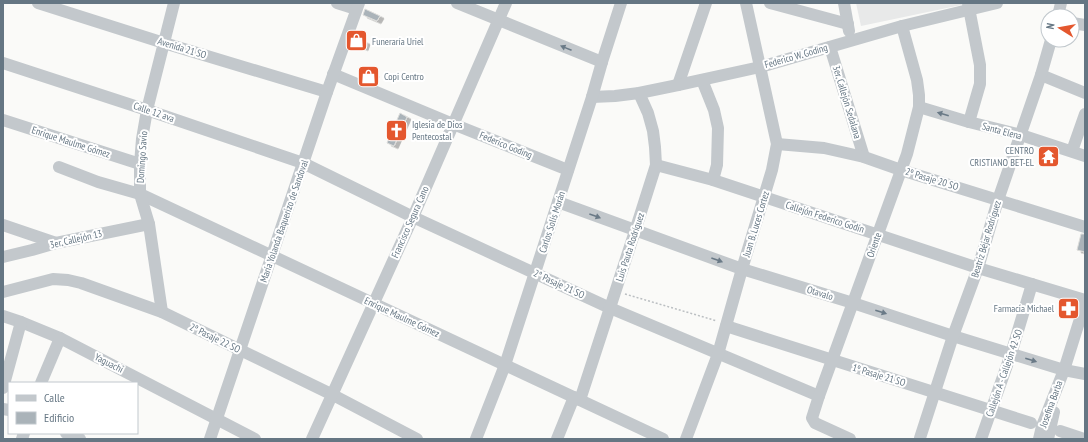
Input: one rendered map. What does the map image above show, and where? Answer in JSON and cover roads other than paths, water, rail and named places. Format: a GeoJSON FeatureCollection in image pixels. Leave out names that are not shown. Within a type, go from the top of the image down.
{"type":"FeatureCollection","features":[{"type":"Feature","properties":{"kind":"street","name":"Avenida 21 SO"},"geometry":{"type":"LineString","coordinates":[[38,3],[326,92]]}},
{"type":"Feature","properties":{"kind":"street","name":"Domingo Savio"},"geometry":{"type":"LineString","coordinates":[[162,312],[149,224],[140,194],[140,164],[142,139],[147,110],[174,3]]}},
{"type":"Feature","properties":{"kind":"street"},"geometry":{"type":"LineString","coordinates":[[337,3],[358,6]]}},
{"type":"Feature","properties":{"kind":"street"},"geometry":{"type":"LineString","coordinates":[[457,3],[602,62]]}},
{"type":"Feature","properties":{"kind":"street","name":"Francisco Segura Cano"},"geometry":{"type":"LineString","coordinates":[[312,439],[413,217],[506,3]]}},
{"type":"Feature","properties":{"kind":"street","name":"Carlos Solís Morán"},"geometry":{"type":"LineString","coordinates":[[476,439],[505,365],[621,3]]}},
{"type":"Feature","properties":{"kind":"street"},"geometry":{"type":"LineString","coordinates":[[678,85],[706,3]]}},
{"type":"Feature","properties":{"kind":"street","name":"Juan B. Luces Cortez"},"geometry":{"type":"LineString","coordinates":[[686,439],[718,354],[727,325],[742,269],[765,198],[772,170],[776,144],[746,3]]}},
{"type":"Feature","properties":{"kind":"street"},"geometry":{"type":"LineString","coordinates":[[770,3],[848,24]]}},
{"type":"Feature","properties":{"kind":"street"},"geometry":{"type":"LineString","coordinates":[[844,3],[851,40]]}},
{"type":"Feature","properties":{"kind":"street","name":"Federico W. Goding"},"geometry":{"type":"LineString","coordinates":[[592,97],[639,93],[760,67],[968,6],[997,3]]}},
{"type":"Feature","properties":{"kind":"street","name":"María Yolanda Baquerizo de Sandoval"},"geometry":{"type":"LineString","coordinates":[[210,439],[326,92],[358,6]]}},
{"type":"Feature","properties":{"kind":"street"},"geometry":{"type":"LineString","coordinates":[[968,6],[980,65],[980,84],[969,122]]}},
{"type":"Feature","properties":{"kind":"street","name":"Oriente"},"geometry":{"type":"LineString","coordinates":[[850,439],[815,423],[812,418],[907,154],[919,107],[917,80],[902,26]]}},
{"type":"Feature","properties":{"kind":"street","name":"3er. Callejón Sedalana"},"geometry":{"type":"LineString","coordinates":[[830,47],[864,157]]}},
{"type":"Feature","properties":{"kind":"street","name":"Beatriz Béjar Rodríguez"},"geometry":{"type":"LineString","coordinates":[[920,438],[953,336],[978,268],[998,200],[1021,135],[1049,48]]}},
{"type":"Feature","properties":{"kind":"street","name":"Calle 12 ava"},"geometry":{"type":"LineString","coordinates":[[3,63],[303,163]]}},
{"type":"Feature","properties":{"kind":"street","name":"Federico Goding"},"geometry":{"type":"LineString","coordinates":[[333,74],[568,170]]}},
{"type":"Feature","properties":{"kind":"street"},"geometry":{"type":"LineString","coordinates":[[1041,75],[1085,93]]}},
{"type":"Feature","properties":{"kind":"street"},"geometry":{"type":"LineString","coordinates":[[702,80],[714,110],[718,128],[718,165],[713,180]]}},
{"type":"Feature","properties":{"kind":"street","name":"Luis Pauta Rodríguez"},"geometry":{"type":"LineString","coordinates":[[557,439],[577,399],[610,308],[656,165],[653,131],[648,113],[639,93]]}},
{"type":"Feature","properties":{"kind":"street","name":"Santa Elena"},"geometry":{"type":"LineString","coordinates":[[919,107],[969,122],[1021,135],[1085,156]]}},
{"type":"Feature","properties":{"kind":"street"},"geometry":{"type":"LineString","coordinates":[[1072,152],[1085,114]]}},
{"type":"Feature","properties":{"kind":"street","name":"Enrique Maulme Gómez"},"geometry":{"type":"LineString","coordinates":[[3,120],[140,164]]}},
{"type":"Feature","properties":{"kind":"street","name":"2º Pasaje 20 SO"},"geometry":{"type":"LineString","coordinates":[[776,144],[824,148],[864,157],[901,170],[1085,227]]}},
{"type":"Feature","properties":{"kind":"street","name":"2° Pasaje 21 SO"},"geometry":{"type":"LineString","coordinates":[[303,163],[413,217],[610,308],[819,396]]}},
{"type":"Feature","properties":{"kind":"street","name":"Callejón Federico Godín"},"geometry":{"type":"LineString","coordinates":[[656,165],[713,180],[978,268],[1085,300]]}},
{"type":"Feature","properties":{"kind":"street","name":"Enrique Maulme Gómez"},"geometry":{"type":"LineString","coordinates":[[59,167],[98,182],[140,194],[663,439]]}},
{"type":"Feature","properties":{"kind":"street","name":"Otavalo"},"geometry":{"type":"LineString","coordinates":[[558,202],[742,269],[1064,370],[1085,374]]}},
{"type":"Feature","properties":{"kind":"street","name":"3er. Callejón 13"},"geometry":{"type":"LineString","coordinates":[[3,257],[56,243],[149,224]]}},
{"type":"Feature","properties":{"kind":"street"},"geometry":{"type":"LineString","coordinates":[[3,225],[56,243]]}},
{"type":"Feature","properties":{"kind":"street","name":"2º Pasaje 22 SO"},"geometry":{"type":"LineString","coordinates":[[3,292],[53,280],[68,280],[81,283],[162,312],[332,395],[416,439]]}},
{"type":"Feature","properties":{"kind":"street","name":"Callejón A - Callejón 42 SO"},"geometry":{"type":"LineString","coordinates":[[981,439],[1012,354],[1032,284]]}},
{"type":"Feature","properties":{"kind":"street","name":"Josefina Barba"},"geometry":{"type":"LineString","coordinates":[[1039,439],[1042,426],[1064,370],[1085,303]]}},
{"type":"Feature","properties":{"kind":"street","name":"Yaguachi"},"geometry":{"type":"LineString","coordinates":[[3,316],[60,338],[255,439]]}},
{"type":"Feature","properties":{"kind":"street"},"geometry":{"type":"LineString","coordinates":[[3,388],[21,322]]}},
{"type":"Feature","properties":{"kind":"street","name":"1º Pasaje 21 SO"},"geometry":{"type":"LineString","coordinates":[[727,325],[1031,423]]}},
{"type":"Feature","properties":{"kind":"street"},"geometry":{"type":"LineString","coordinates":[[41,382],[60,338]]}},
{"type":"Feature","properties":{"kind":"street","name":"Josefina Barba"},"geometry":{"type":"LineString","coordinates":[[1048,439],[1064,370]]}},
{"type":"Feature","properties":{"kind":"street"},"geometry":{"type":"LineString","coordinates":[[1060,432],[1084,439]]}},
{"type":"Feature","properties":{"kind":"street"},"geometry":{"type":"LineString","coordinates":[[68,434],[80,439]]}},
{"type":"Feature","properties":{"kind":"place","name":"Funeraría Uriel"},"geometry":{"type":"Point","coordinates":[357,41]}},
{"type":"Feature","properties":{"kind":"place","name":"Copi Centro"},"geometry":{"type":"Point","coordinates":[368,76]}},
{"type":"Feature","properties":{"kind":"place","name":"Iglesia de Dios Pentecostal"},"geometry":{"type":"Point","coordinates":[397,130]}},
{"type":"Feature","properties":{"kind":"place","name":"CENTRO CRISTIANO BET-EL"},"geometry":{"type":"Point","coordinates":[1049,156]}},
{"type":"Feature","properties":{"kind":"place","name":"Farmacia Michael"},"geometry":{"type":"Point","coordinates":[1069,308]}}]}
